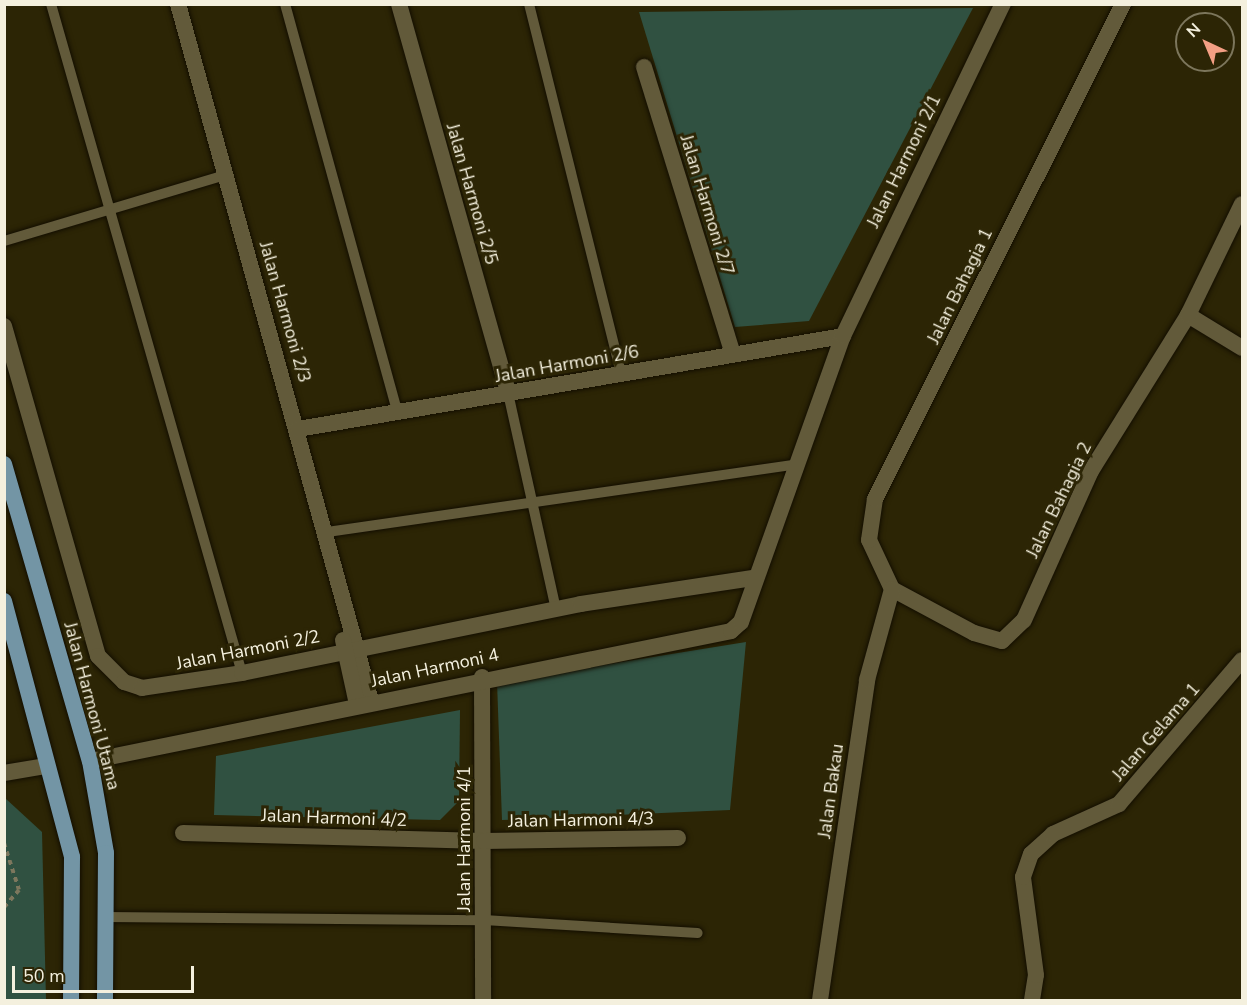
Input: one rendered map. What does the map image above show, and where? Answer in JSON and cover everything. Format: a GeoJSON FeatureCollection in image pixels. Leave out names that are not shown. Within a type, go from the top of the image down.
{"type":"FeatureCollection","features":[{"type":"Feature","properties":{"kind":"main road","name":"Jalan Harmoni Utama"},"geometry":{"type":"LineString","coordinates":[[4,464],[90,761],[106,853],[105,1000]]}},
{"type":"Feature","properties":{"kind":"main road"},"geometry":{"type":"LineString","coordinates":[[4,601],[72,857],[71,1000]]}},
{"type":"Feature","properties":{"kind":"street","name":"Jalan Harmoni 2/3"},"geometry":{"type":"LineString","coordinates":[[178,4],[327,532],[364,702]]}},
{"type":"Feature","properties":{"kind":"street","name":"Jalan Harmoni 2/5"},"geometry":{"type":"LineString","coordinates":[[399,4],[508,393]]}},
{"type":"Feature","properties":{"kind":"street","name":"Jalan Harmoni 2/1"},"geometry":{"type":"LineString","coordinates":[[793,465],[843,336],[1003,4]]}},
{"type":"Feature","properties":{"kind":"street","name":"Jalan Bahagia 1"},"geometry":{"type":"LineString","coordinates":[[891,589],[869,540],[875,499],[1123,4]]}},
{"type":"Feature","properties":{"kind":"street","name":"Jalan Harmoni 2/7"},"geometry":{"type":"LineString","coordinates":[[644,67],[733,355]]}},
{"type":"Feature","properties":{"kind":"street","name":"Jalan Bahagia 2"},"geometry":{"type":"LineString","coordinates":[[891,589],[974,633],[1002,641],[1024,620],[1091,471],[1188,315],[1242,204]]}},
{"type":"Feature","properties":{"kind":"street"},"geometry":{"type":"LineString","coordinates":[[1188,315],[1242,348]]}},
{"type":"Feature","properties":{"kind":"street","name":"Jalan Harmoni 2/2"},"geometry":{"type":"LineString","coordinates":[[4,326],[98,656],[124,682],[142,688],[242,673],[556,609],[753,578]]}},
{"type":"Feature","properties":{"kind":"street","name":"Jalan Harmoni 2/6"},"geometry":{"type":"LineString","coordinates":[[298,429],[843,336]]}},
{"type":"Feature","properties":{"kind":"street","name":"Jalan Harmoni 4"},"geometry":{"type":"LineString","coordinates":[[90,761],[482,677],[731,630],[741,622],[753,578],[793,465]]}},
{"type":"Feature","properties":{"kind":"street","name":"Jalan Bakau"},"geometry":{"type":"LineString","coordinates":[[820,1000],[867,680],[891,589]]}},
{"type":"Feature","properties":{"kind":"street","name":"Jalan Gelama 1"},"geometry":{"type":"LineString","coordinates":[[1032,1000],[1036,975],[1023,877],[1032,854],[1053,834],[1088,814],[1119,804],[1242,660]]}},
{"type":"Feature","properties":{"kind":"street","name":"Jalan Harmoni 4/1"},"geometry":{"type":"LineString","coordinates":[[482,677],[483,1000]]}},
{"type":"Feature","properties":{"kind":"street"},"geometry":{"type":"LineString","coordinates":[[4,773],[46,766]]}},
{"type":"Feature","properties":{"kind":"street","name":"Jalan Harmoni 4/2"},"geometry":{"type":"LineString","coordinates":[[183,833],[484,841]]}},
{"type":"Feature","properties":{"kind":"street","name":"Jalan Harmoni 4/3"},"geometry":{"type":"LineString","coordinates":[[484,841],[678,838]]}},
{"type":"Feature","properties":{"kind":"lane"},"geometry":{"type":"LineString","coordinates":[[51,4],[242,673]]}},
{"type":"Feature","properties":{"kind":"lane"},"geometry":{"type":"LineString","coordinates":[[285,4],[397,412]]}},
{"type":"Feature","properties":{"kind":"lane"},"geometry":{"type":"LineString","coordinates":[[529,4],[621,374]]}},
{"type":"Feature","properties":{"kind":"lane"},"geometry":{"type":"LineString","coordinates":[[4,241],[226,175]]}},
{"type":"Feature","properties":{"kind":"lane"},"geometry":{"type":"LineString","coordinates":[[508,393],[556,609]]}},
{"type":"Feature","properties":{"kind":"lane"},"geometry":{"type":"LineString","coordinates":[[327,532],[532,499],[793,465]]}},
{"type":"Feature","properties":{"kind":"lane"},"geometry":{"type":"LineString","coordinates":[[105,917],[484,920],[698,933]]}},
{"type":"Feature","properties":{"kind":"path"},"geometry":{"type":"LineString","coordinates":[[4,843],[19,890],[4,907]]}},
{"type":"Feature","properties":{"kind":"green space"},"geometry":{"type":"Polygon","coordinates":[[[973,8],[809,321],[735,327],[639,12],[973,8]]]}},
{"type":"Feature","properties":{"kind":"green space"},"geometry":{"type":"Polygon","coordinates":[[[746,642],[730,810],[502,820],[497,682],[746,642]]]}},
{"type":"Feature","properties":{"kind":"green space"},"geometry":{"type":"Polygon","coordinates":[[[460,710],[459,801],[440,820],[214,815],[216,756],[460,710]]]}},
{"type":"Feature","properties":{"kind":"green space"},"geometry":{"type":"Polygon","coordinates":[[[5,798],[42,832],[46,1000],[5,1000],[5,798]]]}}]}
